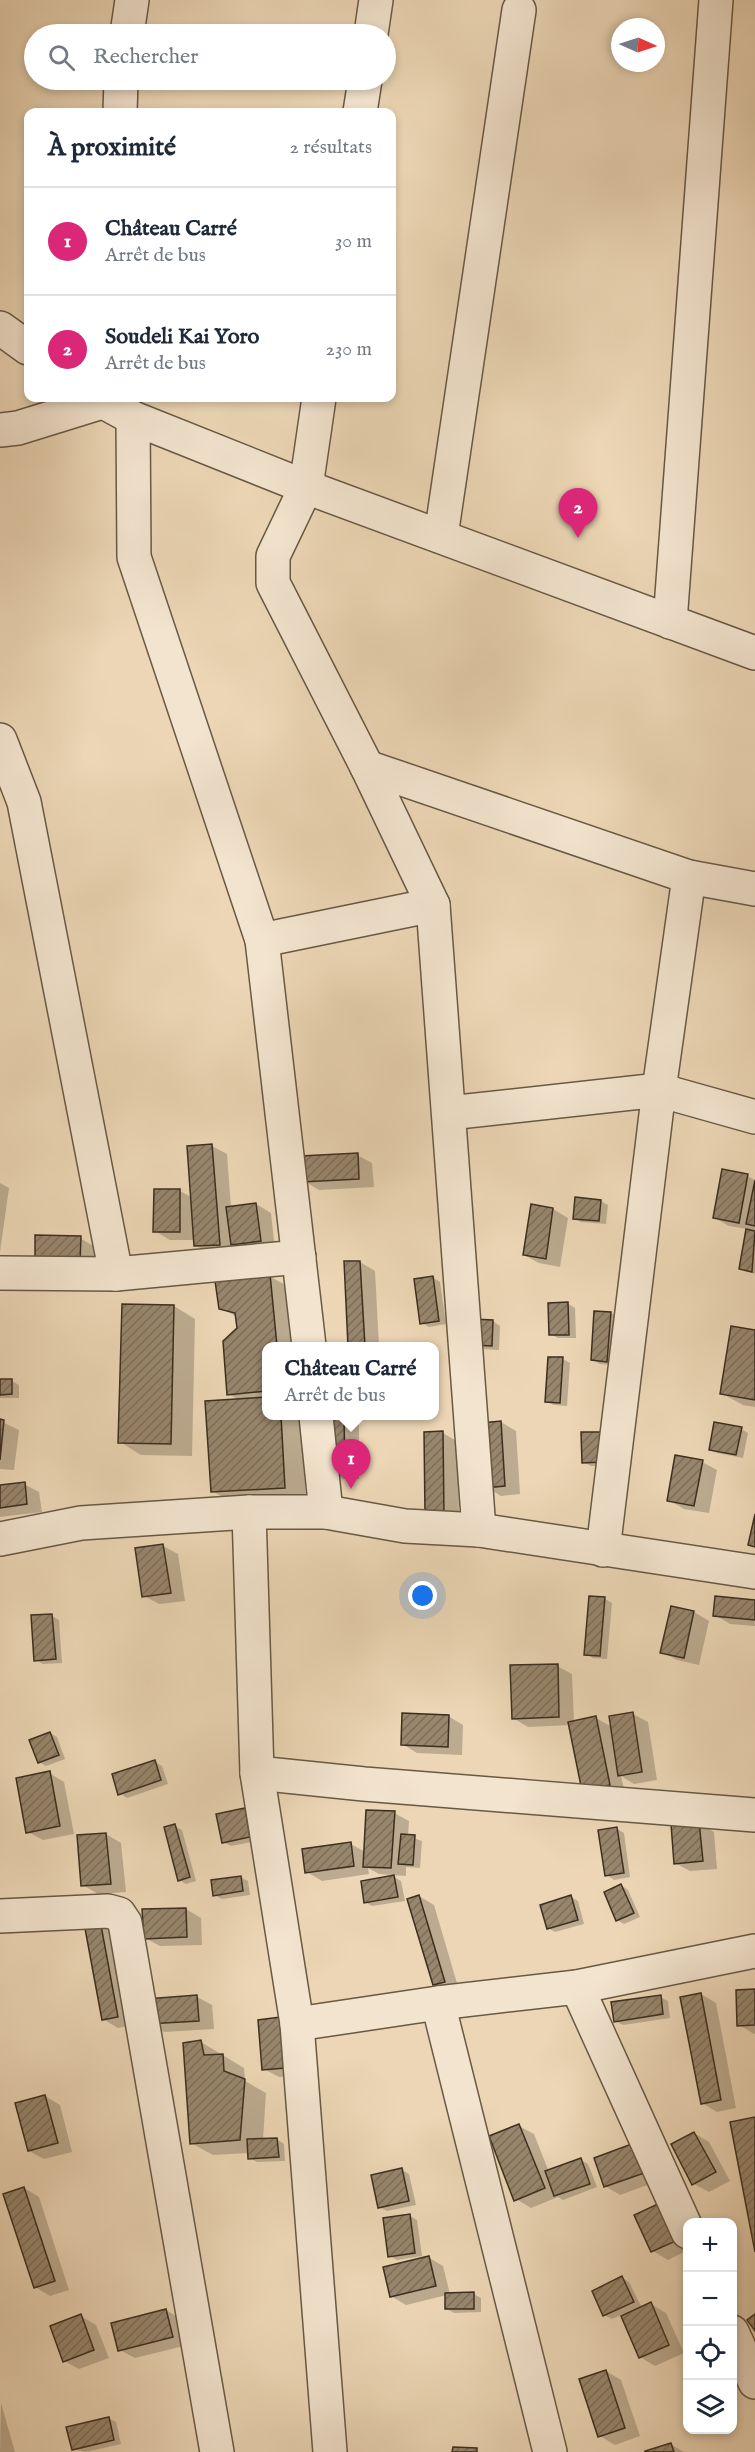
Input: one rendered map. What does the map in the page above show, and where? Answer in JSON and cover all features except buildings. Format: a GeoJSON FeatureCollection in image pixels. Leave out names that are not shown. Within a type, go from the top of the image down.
{"type":"FeatureCollection","features":[{"type":"Feature","properties":{"kind":"street"},"geometry":{"type":"LineString","coordinates":[[128,24],[132,0]]}},
{"type":"Feature","properties":{"kind":"street"},"geometry":{"type":"LineString","coordinates":[[372,24],[376,0]]}},
{"type":"Feature","properties":{"kind":"street"},"geometry":{"type":"LineString","coordinates":[[670,622],[716,0]]}},
{"type":"Feature","properties":{"kind":"street"},"geometry":{"type":"LineString","coordinates":[[441,536],[519,10]]}},
{"type":"Feature","properties":{"kind":"street"},"geometry":{"type":"LineString","coordinates":[[120,108],[121,90]]}},
{"type":"Feature","properties":{"kind":"street"},"geometry":{"type":"LineString","coordinates":[[361,108],[363,90]]}},
{"type":"Feature","properties":{"kind":"street"},"geometry":{"type":"LineString","coordinates":[[0,328],[24,345]]}},
{"type":"Feature","properties":{"kind":"street"},"geometry":{"type":"LineString","coordinates":[[0,430],[18,428],[92,402]]}},
{"type":"Feature","properties":{"kind":"street"},"geometry":{"type":"LineString","coordinates":[[105,402],[133,418],[306,487],[755,653]]}},
{"type":"Feature","properties":{"kind":"street"},"geometry":{"type":"LineString","coordinates":[[318,402],[306,487],[273,556],[273,583],[367,767],[433,905],[479,1530]]}},
{"type":"Feature","properties":{"kind":"street"},"geometry":{"type":"LineString","coordinates":[[133,418],[134,557],[262,940],[308,1342]]}},
{"type":"Feature","properties":{"kind":"street"},"geometry":{"type":"LineString","coordinates":[[0,740],[24,802],[116,1274]]}},
{"type":"Feature","properties":{"kind":"street"},"geometry":{"type":"LineString","coordinates":[[367,767],[689,877],[755,890]]}},
{"type":"Feature","properties":{"kind":"street"},"geometry":{"type":"LineString","coordinates":[[603,1550],[659,1090],[689,877]]}},
{"type":"Feature","properties":{"kind":"street"},"geometry":{"type":"LineString","coordinates":[[262,940],[433,905]]}},
{"type":"Feature","properties":{"kind":"street"},"geometry":{"type":"LineString","coordinates":[[450,1113],[659,1090],[755,1117]]}},
{"type":"Feature","properties":{"kind":"street"},"geometry":{"type":"LineString","coordinates":[[0,1273],[116,1274],[299,1257]]}},
{"type":"Feature","properties":{"kind":"street"},"geometry":{"type":"LineString","coordinates":[[316,1420],[326,1512]]}},
{"type":"Feature","properties":{"kind":"street"},"geometry":{"type":"LineString","coordinates":[[0,1539],[81,1523],[249,1512],[326,1512],[405,1526],[479,1530],[755,1572]]}},
{"type":"Feature","properties":{"kind":"street"},"geometry":{"type":"LineString","coordinates":[[249,1512],[257,1773],[297,2024],[330,2452]]}},
{"type":"Feature","properties":{"kind":"street"},"geometry":{"type":"LineString","coordinates":[[257,1773],[376,1785],[755,1815]]}},
{"type":"Feature","properties":{"kind":"street"},"geometry":{"type":"LineString","coordinates":[[0,1916],[108,1911],[119,1914],[125,1923],[217,2452]]}},
{"type":"Feature","properties":{"kind":"street"},"geometry":{"type":"LineString","coordinates":[[297,2024],[438,2003],[577,1987],[755,1951]]}},
{"type":"Feature","properties":{"kind":"street"},"geometry":{"type":"LineString","coordinates":[[577,1987],[683,2223]]}},
{"type":"Feature","properties":{"kind":"street"},"geometry":{"type":"LineString","coordinates":[[438,2003],[550,2452]]}},
{"type":"Feature","properties":{"kind":"street"},"geometry":{"type":"LineString","coordinates":[[737,2343],[755,2382]]}},
{"type":"Feature","properties":{"kind":"place","name":"Soudeli Kai Yoro"},"geometry":{"type":"Point","coordinates":[578,538]}},
{"type":"Feature","properties":{"kind":"place","name":"Château Carré"},"geometry":{"type":"Point","coordinates":[351,1489]}}]}
